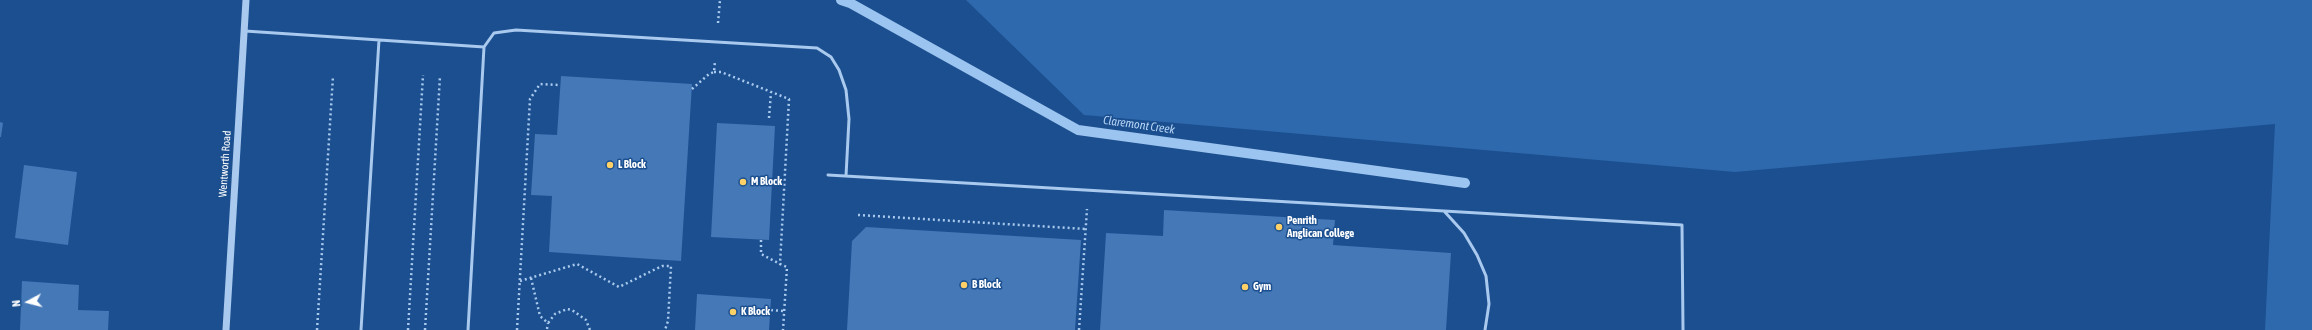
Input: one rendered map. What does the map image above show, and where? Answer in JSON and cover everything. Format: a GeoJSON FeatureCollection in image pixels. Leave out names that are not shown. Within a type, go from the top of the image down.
{"type":"FeatureCollection","features":[{"type":"Feature","properties":{"kind":"street","name":"Wentworth Road"},"geometry":{"type":"LineString","coordinates":[[226,330],[246,0]]}},
{"type":"Feature","properties":{"kind":"lane"},"geometry":{"type":"LineString","coordinates":[[468,330],[484,47],[494,33],[516,30],[817,48],[831,57],[839,70],[846,90],[849,118],[846,176]]}},
{"type":"Feature","properties":{"kind":"lane"},"geometry":{"type":"LineString","coordinates":[[245,31],[484,47]]}},
{"type":"Feature","properties":{"kind":"lane"},"geometry":{"type":"LineString","coordinates":[[361,330],[379,40]]}},
{"type":"Feature","properties":{"kind":"lane"},"geometry":{"type":"LineString","coordinates":[[828,174],[1682,225],[1683,330]]}},
{"type":"Feature","properties":{"kind":"lane"},"geometry":{"type":"LineString","coordinates":[[1444,211],[1464,233],[1477,255],[1486,276],[1489,304],[1485,330]]}},
{"type":"Feature","properties":{"kind":"path"},"geometry":{"type":"LineString","coordinates":[[718,28],[720,0]]}},
{"type":"Feature","properties":{"kind":"path"},"geometry":{"type":"LineString","coordinates":[[714,72],[715,56]]}},
{"type":"Feature","properties":{"kind":"path"},"geometry":{"type":"LineString","coordinates":[[692,89],[708,74],[720,72],[789,99],[780,264]]}},
{"type":"Feature","properties":{"kind":"path"},"geometry":{"type":"LineString","coordinates":[[408,330],[423,75]]}},
{"type":"Feature","properties":{"kind":"path"},"geometry":{"type":"LineString","coordinates":[[317,330],[333,76]]}},
{"type":"Feature","properties":{"kind":"path"},"geometry":{"type":"LineString","coordinates":[[425,330],[440,76]]}},
{"type":"Feature","properties":{"kind":"path"},"geometry":{"type":"LineString","coordinates":[[517,330],[530,98],[540,84],[560,85]]}},
{"type":"Feature","properties":{"kind":"path"},"geometry":{"type":"LineString","coordinates":[[769,118],[771,92]]}},
{"type":"Feature","properties":{"kind":"path"},"geometry":{"type":"LineString","coordinates":[[1079,330],[1088,206]]}},
{"type":"Feature","properties":{"kind":"path"},"geometry":{"type":"LineString","coordinates":[[858,215],[1086,229]]}},
{"type":"Feature","properties":{"kind":"path"},"geometry":{"type":"LineString","coordinates":[[761,240],[761,254],[787,267],[783,330]]}},
{"type":"Feature","properties":{"kind":"path"},"geometry":{"type":"LineString","coordinates":[[520,281],[577,264],[619,287],[662,266],[673,266],[668,321],[665,330]]}},
{"type":"Feature","properties":{"kind":"path"},"geometry":{"type":"LineString","coordinates":[[531,278],[540,316],[548,323]]}},
{"type":"Feature","properties":{"kind":"path"},"geometry":{"type":"LineString","coordinates":[[547,329],[548,323],[555,314],[567,309],[572,310],[586,320],[590,330]]}},
{"type":"Feature","properties":{"kind":"path"},"geometry":{"type":"LineString","coordinates":[[770,310],[784,311]]}},
{"type":"Feature","properties":{"kind":"shaded area"},"geometry":{"type":"Polygon","coordinates":[[[966,0],[2312,0],[2312,330],[2265,330],[2275,124],[1735,172],[1084,115],[966,0]]]}},
{"type":"Feature","properties":{"kind":"building","name":"L Block"},"geometry":{"type":"Polygon","coordinates":[[[561,76],[692,84],[681,261],[549,252],[552,196],[531,195],[535,134],[557,135],[561,76]]]}},
{"type":"Feature","properties":{"kind":"building"},"geometry":{"type":"Polygon","coordinates":[[[0,122],[3,123],[1,137],[0,137],[0,122]]]}},
{"type":"Feature","properties":{"kind":"building","name":"M Block"},"geometry":{"type":"Polygon","coordinates":[[[717,123],[775,126],[769,240],[711,237],[717,123]]]}},
{"type":"Feature","properties":{"kind":"building"},"geometry":{"type":"Polygon","coordinates":[[[24,165],[77,172],[68,245],[15,238],[24,165]]]}},
{"type":"Feature","properties":{"kind":"building"},"geometry":{"type":"Polygon","coordinates":[[[1164,210],[1335,220],[1333,245],[1451,253],[1446,330],[1100,330],[1106,233],[1163,236],[1164,210]]]}},
{"type":"Feature","properties":{"kind":"building","name":"B Block"},"geometry":{"type":"Polygon","coordinates":[[[866,227],[1081,240],[1075,330],[847,330],[852,241],[866,227]]]}},
{"type":"Feature","properties":{"kind":"building"},"geometry":{"type":"Polygon","coordinates":[[[22,281],[79,285],[78,310],[109,311],[108,330],[20,330],[22,281]]]}},
{"type":"Feature","properties":{"kind":"building","name":"K Block"},"geometry":{"type":"Polygon","coordinates":[[[697,294],[771,299],[769,330],[695,330],[697,294]]]}},
{"type":"Feature","properties":{"kind":"waterway","name":"Claremont Creek"},"geometry":{"type":"LineString","coordinates":[[841,0],[850,3],[1078,130],[1465,183]]}},
{"type":"Feature","properties":{"kind":"place","name":"L Block"},"geometry":{"type":"Point","coordinates":[610,165]}},
{"type":"Feature","properties":{"kind":"place","name":"M Block"},"geometry":{"type":"Point","coordinates":[743,182]}},
{"type":"Feature","properties":{"kind":"place","name":"Penrith Anglican College"},"geometry":{"type":"Point","coordinates":[1279,227]}},
{"type":"Feature","properties":{"kind":"place","name":"B Block"},"geometry":{"type":"Point","coordinates":[964,285]}},
{"type":"Feature","properties":{"kind":"place","name":"Gym"},"geometry":{"type":"Point","coordinates":[1245,287]}},
{"type":"Feature","properties":{"kind":"place","name":"K Block"},"geometry":{"type":"Point","coordinates":[733,312]}}]}
